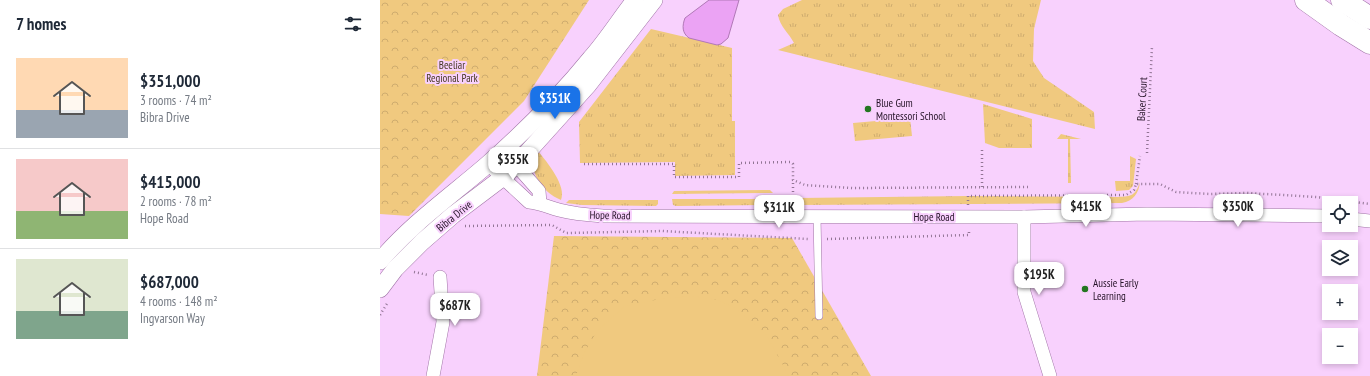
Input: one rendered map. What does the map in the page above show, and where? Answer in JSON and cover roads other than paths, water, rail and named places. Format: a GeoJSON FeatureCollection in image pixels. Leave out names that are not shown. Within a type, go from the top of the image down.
{"type":"FeatureCollection","features":[{"type":"Feature","properties":{"kind":"highway"},"geometry":{"type":"LineString","coordinates":[[1306,0],[1341,25],[1370,43]]}},
{"type":"Feature","properties":{"kind":"highway"},"geometry":{"type":"LineString","coordinates":[[1342,0],[1370,18]]}},
{"type":"Feature","properties":{"kind":"street","name":"Bibra Drive"},"geometry":{"type":"LineString","coordinates":[[380,261],[439,203],[488,164],[552,102],[603,44],[635,0]]}},
{"type":"Feature","properties":{"kind":"street","name":"Bibra Drive"},"geometry":{"type":"LineString","coordinates":[[383,290],[395,269],[422,242],[453,215],[502,178],[516,165],[588,85],[654,0]]}},
{"type":"Feature","properties":{"kind":"street"},"geometry":{"type":"LineString","coordinates":[[501,152],[516,165],[539,191],[540,203]]}},
{"type":"Feature","properties":{"kind":"street","name":"Hope Road"},"geometry":{"type":"LineString","coordinates":[[488,164],[529,202],[540,203],[580,214],[603,216],[1024,217],[1147,214],[1322,216]]}},
{"type":"Feature","properties":{"kind":"street"},"geometry":{"type":"LineString","coordinates":[[1024,217],[1024,292],[1050,376]]}},
{"type":"Feature","properties":{"kind":"street"},"geometry":{"type":"LineString","coordinates":[[1358,220],[1370,222]]}},
{"type":"Feature","properties":{"kind":"street"},"geometry":{"type":"LineString","coordinates":[[434,376],[443,322],[440,277]]}},
{"type":"Feature","properties":{"kind":"lane"},"geometry":{"type":"LineString","coordinates":[[817,216],[819,316]]}},
{"type":"Feature","properties":{"kind":"place","name":"Blue Gum Montessori School"},"geometry":{"type":"Point","coordinates":[868,109]}},
{"type":"Feature","properties":{"kind":"place","name":"Aussie Early Learning"},"geometry":{"type":"Point","coordinates":[1085,289]}},
{"type":"Feature","properties":{"kind":"park label","name":"Beeliar Regional Park"},"geometry":{"type":"Point","coordinates":[452,71]}}]}
